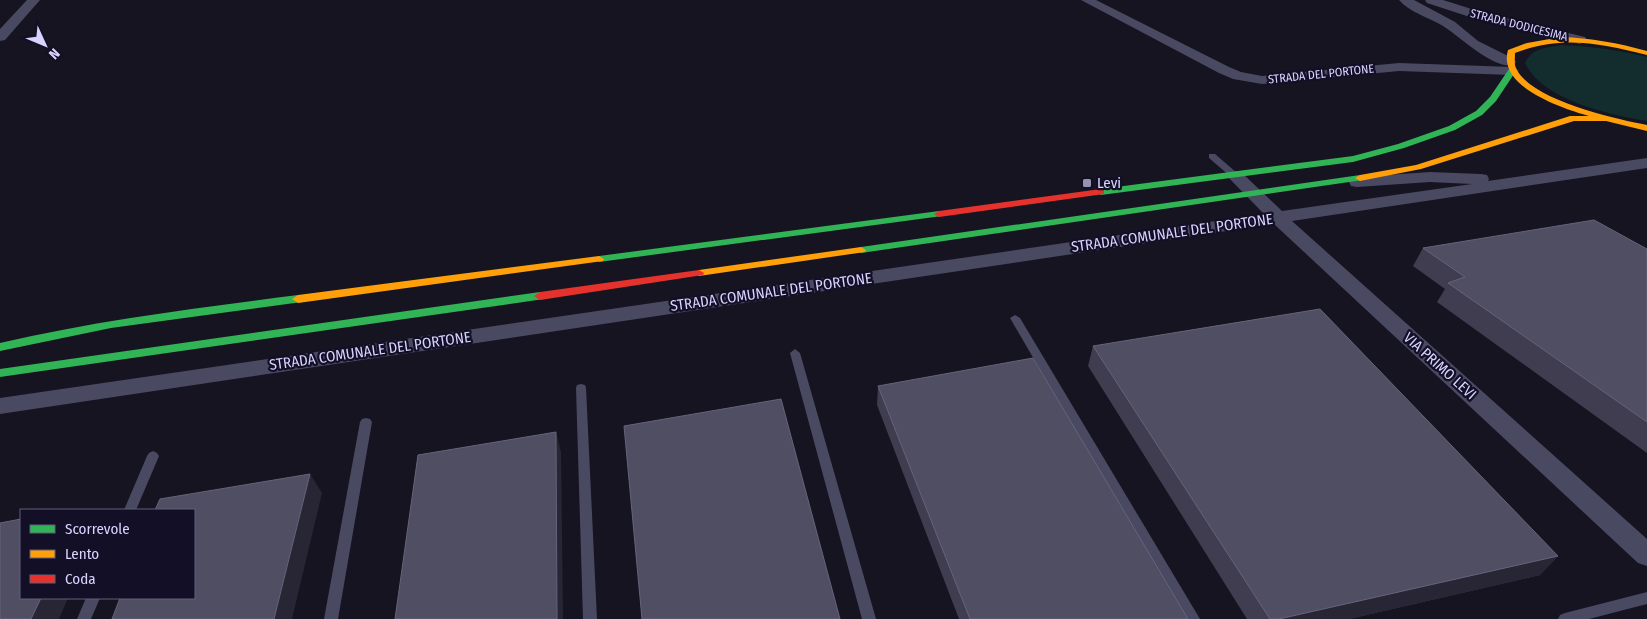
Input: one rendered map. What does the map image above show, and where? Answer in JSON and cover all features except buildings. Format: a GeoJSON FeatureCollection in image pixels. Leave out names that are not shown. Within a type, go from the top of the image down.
{"type":"FeatureCollection","features":[{"type":"Feature","properties":{"kind":"street"},"geometry":{"type":"LineString","coordinates":[[0,38],[34,0]]}},
{"type":"Feature","properties":{"kind":"street","name":"STRADA DEL PORTONE"},"geometry":{"type":"LineString","coordinates":[[1087,0],[1224,70],[1250,79],[1262,80],[1399,66],[1510,67]]}},
{"type":"Feature","properties":{"kind":"street","name":"STRADA DODICESIMA"},"geometry":{"type":"LineString","coordinates":[[1405,0],[1450,25],[1473,44],[1510,67]]}},
{"type":"Feature","properties":{"kind":"street","name":"STRADA DODICESIMA"},"geometry":{"type":"LineString","coordinates":[[1431,0],[1477,15],[1580,40]]}},
{"type":"Feature","properties":{"kind":"street"},"geometry":{"type":"LineString","coordinates":[[0,346],[51,334],[114,323],[1353,159],[1403,145],[1450,128],[1479,112],[1496,94],[1510,67],[1511,52],[1521,46],[1553,39],[1580,40],[1647,52]]}},
{"type":"Feature","properties":{"kind":"street","name":"STRADA COMUNALE DEL PORTONE"},"geometry":{"type":"LineString","coordinates":[[1510,67],[1524,83],[1547,97],[1604,119],[1647,128]]}},
{"type":"Feature","properties":{"kind":"street","name":"STRADA COMUNALE DEL PORTONE"},"geometry":{"type":"LineString","coordinates":[[0,373],[1330,183],[1418,167],[1573,118],[1604,119]]}},
{"type":"Feature","properties":{"kind":"street","name":"STRADA COMUNALE DEL PORTONE"},"geometry":{"type":"LineString","coordinates":[[0,406],[1647,163]]}},
{"type":"Feature","properties":{"kind":"street","name":"VIA PRIMO LEVI"},"geometry":{"type":"LineString","coordinates":[[1234,175],[1647,555]]}},
{"type":"Feature","properties":{"kind":"street","name":"STRADA COMUNALE DEL PORTONE"},"geometry":{"type":"LineString","coordinates":[[1330,183],[1430,177],[1542,179]]}},
{"type":"Feature","properties":{"kind":"lane"},"geometry":{"type":"LineString","coordinates":[[1212,156],[1234,175]]}},
{"type":"Feature","properties":{"kind":"lane"},"geometry":{"type":"LineString","coordinates":[[1015,318],[1193,619]]}},
{"type":"Feature","properties":{"kind":"lane"},"geometry":{"type":"LineString","coordinates":[[795,353],[869,619]]}},
{"type":"Feature","properties":{"kind":"lane"},"geometry":{"type":"LineString","coordinates":[[581,388],[590,619]]}},
{"type":"Feature","properties":{"kind":"lane"},"geometry":{"type":"LineString","coordinates":[[331,619],[366,422]]}},
{"type":"Feature","properties":{"kind":"lane"},"geometry":{"type":"LineString","coordinates":[[130,509],[153,456]]}},
{"type":"Feature","properties":{"kind":"lane"},"geometry":{"type":"LineString","coordinates":[[1565,619],[1647,598]]}},
{"type":"Feature","properties":{"kind":"lane"},"geometry":{"type":"LineString","coordinates":[[84,619],[93,599]]}},
{"type":"Feature","properties":{"kind":"green space"},"geometry":{"type":"Polygon","coordinates":[[[1561,45],[1626,52],[1647,57],[1647,121],[1615,115],[1578,104],[1546,87],[1534,76],[1525,63],[1531,54],[1540,49],[1561,45]]]}},
{"type":"Feature","properties":{"kind":"traffic: fast"},"geometry":{"type":"LineString","coordinates":[[1101,192],[1353,159],[1401,146],[1452,128],[1479,113],[1493,99],[1512,71]]}},
{"type":"Feature","properties":{"kind":"traffic: fast"},"geometry":{"type":"LineString","coordinates":[[861,250],[1360,178]]}},
{"type":"Feature","properties":{"kind":"traffic: fast"},"geometry":{"type":"LineString","coordinates":[[599,259],[939,214]]}},
{"type":"Feature","properties":{"kind":"traffic: fast"},"geometry":{"type":"LineString","coordinates":[[0,373],[540,296]]}},
{"type":"Feature","properties":{"kind":"traffic: fast"},"geometry":{"type":"LineString","coordinates":[[0,347],[111,324],[298,299]]}},
{"type":"Feature","properties":{"kind":"traffic: slow"},"geometry":{"type":"LineString","coordinates":[[1647,53],[1613,44],[1578,40],[1544,41],[1527,45],[1511,52],[1511,68],[1522,82],[1540,94],[1587,113],[1647,128]]}},
{"type":"Feature","properties":{"kind":"traffic: slow"},"geometry":{"type":"LineString","coordinates":[[1360,178],[1418,167],[1573,118],[1604,119]]}},
{"type":"Feature","properties":{"kind":"traffic: slow"},"geometry":{"type":"LineString","coordinates":[[699,273],[861,250]]}},
{"type":"Feature","properties":{"kind":"traffic: slow"},"geometry":{"type":"LineString","coordinates":[[298,299],[599,259]]}},
{"type":"Feature","properties":{"kind":"traffic: jam"},"geometry":{"type":"LineString","coordinates":[[939,214],[1101,192]]}},
{"type":"Feature","properties":{"kind":"traffic: jam"},"geometry":{"type":"LineString","coordinates":[[540,296],[699,273]]}},
{"type":"Feature","properties":{"kind":"place","name":"Levi"},"geometry":{"type":"Point","coordinates":[1087,183]}}]}
